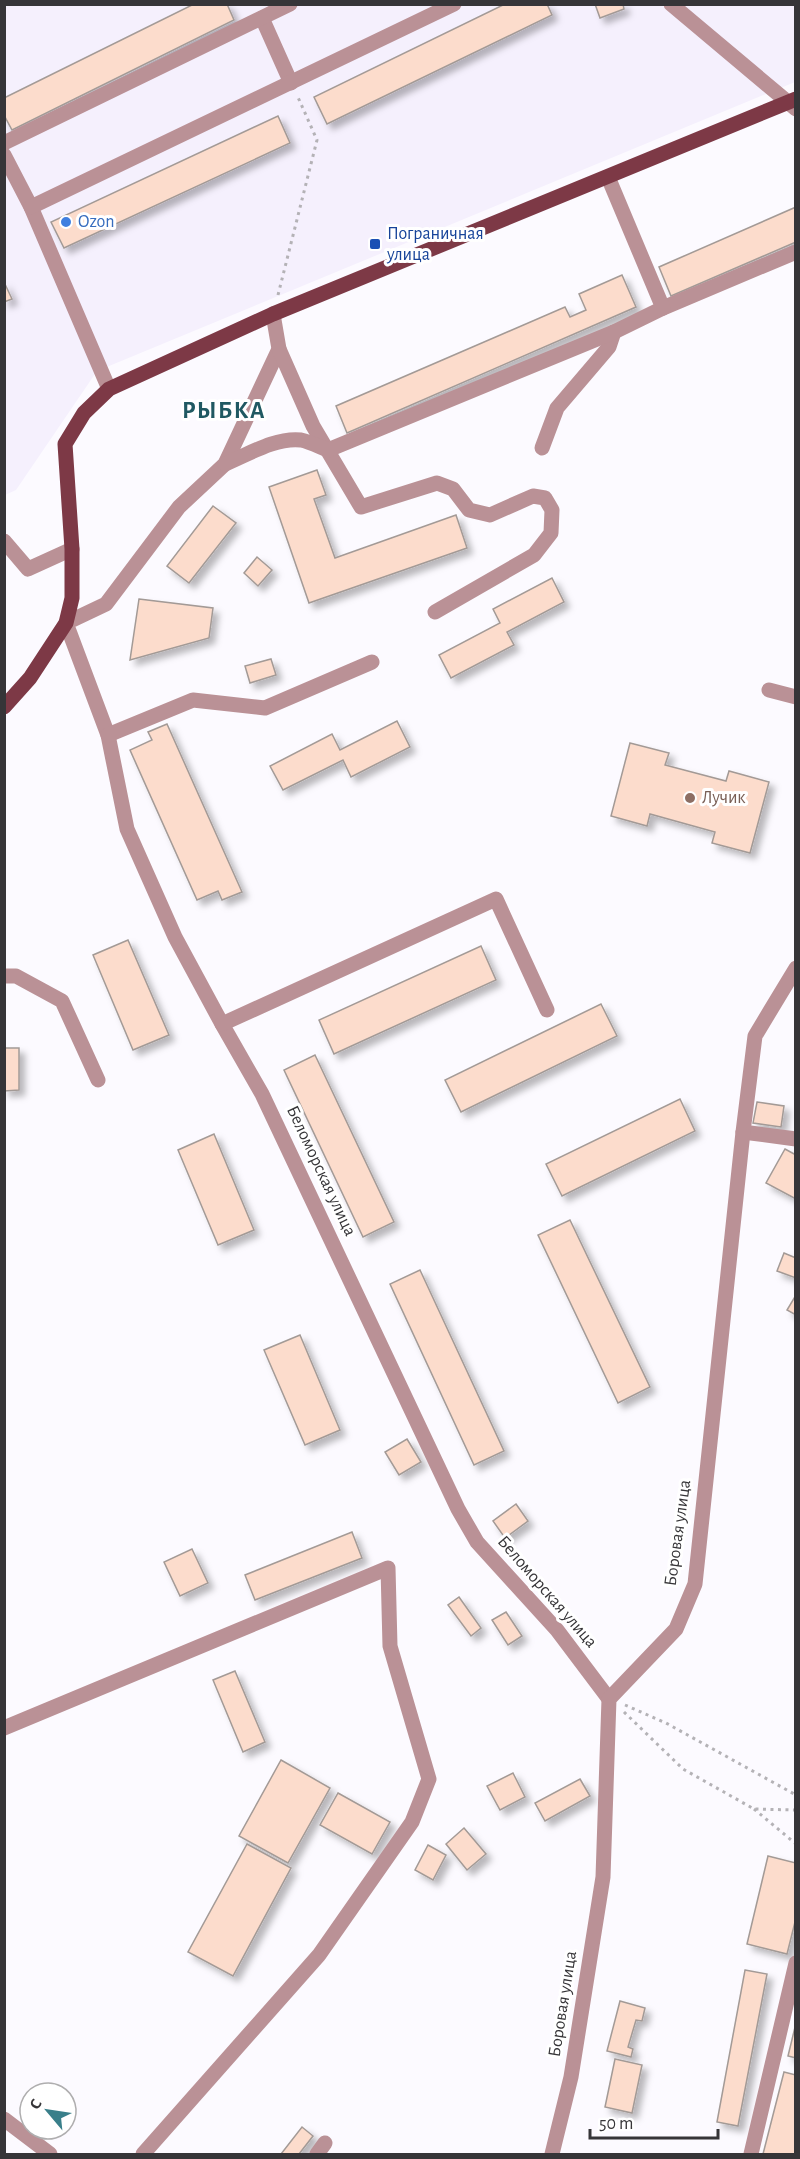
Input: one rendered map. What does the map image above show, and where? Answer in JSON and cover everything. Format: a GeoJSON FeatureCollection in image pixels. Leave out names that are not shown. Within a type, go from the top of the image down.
{"type":"FeatureCollection","features":[{"type":"Feature","properties":{"kind":"main road"},"geometry":{"type":"LineString","coordinates":[[4,707],[30,678],[66,623],[72,598],[72,549],[65,444],[84,412],[109,389],[273,314],[792,104]]}},
{"type":"Feature","properties":{"kind":"street"},"geometry":{"type":"LineString","coordinates":[[4,143],[290,4]]}},
{"type":"Feature","properties":{"kind":"street"},"geometry":{"type":"LineString","coordinates":[[31,207],[454,4]]}},
{"type":"Feature","properties":{"kind":"street"},"geometry":{"type":"LineString","coordinates":[[670,4],[792,104]]}},
{"type":"Feature","properties":{"kind":"street"},"geometry":{"type":"LineString","coordinates":[[262,18],[291,83]]}},
{"type":"Feature","properties":{"kind":"street"},"geometry":{"type":"LineString","coordinates":[[4,156],[31,207],[109,389]]}},
{"type":"Feature","properties":{"kind":"street"},"geometry":{"type":"LineString","coordinates":[[608,177],[663,308]]}},
{"type":"Feature","properties":{"kind":"street"},"geometry":{"type":"LineString","coordinates":[[66,623],[106,604],[179,507],[225,464],[285,441],[301,440],[328,450],[614,332],[663,308],[795,252]]}},
{"type":"Feature","properties":{"kind":"street"},"geometry":{"type":"LineString","coordinates":[[273,314],[279,349],[313,426],[361,507],[437,483],[453,489],[470,510],[490,515],[533,496],[545,498],[552,510],[550,533],[534,555],[435,612]]}},
{"type":"Feature","properties":{"kind":"street"},"geometry":{"type":"LineString","coordinates":[[542,448],[557,408],[609,347],[614,332]]}},
{"type":"Feature","properties":{"kind":"street"},"geometry":{"type":"LineString","coordinates":[[225,464],[279,349]]}},
{"type":"Feature","properties":{"kind":"street"},"geometry":{"type":"LineString","coordinates":[[4,541],[28,569],[72,549]]}},
{"type":"Feature","properties":{"kind":"street","name":"Беломорская улица"},"geometry":{"type":"LineString","coordinates":[[66,623],[108,735],[127,829],[175,937],[262,1094],[458,1509],[477,1542],[557,1630],[609,1699]]}},
{"type":"Feature","properties":{"kind":"street"},"geometry":{"type":"LineString","coordinates":[[108,735],[193,700],[265,708],[372,662]]}},
{"type":"Feature","properties":{"kind":"street"},"geometry":{"type":"LineString","coordinates":[[769,690],[795,697]]}},
{"type":"Feature","properties":{"kind":"street"},"geometry":{"type":"LineString","coordinates":[[222,1024],[496,899],[547,1010]]}},
{"type":"Feature","properties":{"kind":"street","name":"Боровая улица"},"geometry":{"type":"LineString","coordinates":[[552,2154],[571,2077],[603,1877],[609,1699],[676,1629],[695,1584],[755,1035],[795,968]]}},
{"type":"Feature","properties":{"kind":"street"},"geometry":{"type":"LineString","coordinates":[[4,976],[16,976],[62,1001],[98,1080]]}},
{"type":"Feature","properties":{"kind":"street"},"geometry":{"type":"LineString","coordinates":[[743,1132],[795,1139]]}},
{"type":"Feature","properties":{"kind":"street"},"geometry":{"type":"LineString","coordinates":[[4,1728],[388,1568],[390,1646],[429,1779],[412,1822],[319,1955],[143,2154]]}},
{"type":"Feature","properties":{"kind":"street"},"geometry":{"type":"LineString","coordinates":[[752,2154],[795,1963]]}},
{"type":"Feature","properties":{"kind":"street"},"geometry":{"type":"LineString","coordinates":[[5,2121],[50,2154]]}},
{"type":"Feature","properties":{"kind":"path"},"geometry":{"type":"LineString","coordinates":[[273,314],[318,140],[291,83]]}},
{"type":"Feature","properties":{"kind":"path"},"geometry":{"type":"LineString","coordinates":[[609,1699],[666,1723],[795,1795]]}},
{"type":"Feature","properties":{"kind":"path"},"geometry":{"type":"LineString","coordinates":[[609,1699],[683,1769],[754,1809],[795,1844]]}},
{"type":"Feature","properties":{"kind":"path"},"geometry":{"type":"LineString","coordinates":[[754,1809],[795,1810]]}},
{"type":"Feature","properties":{"kind":"shaded area"},"geometry":{"type":"Polygon","coordinates":[[[5,5],[795,5],[795,82],[97,371],[16,490],[5,495],[5,5]]]}},
{"type":"Feature","properties":{"kind":"building"},"geometry":{"type":"Polygon","coordinates":[[[194,4],[227,4],[234,20],[12,130],[4,115],[4,98],[194,4]]]}},
{"type":"Feature","properties":{"kind":"building"},"geometry":{"type":"Polygon","coordinates":[[[505,4],[547,4],[552,15],[327,124],[314,97],[505,4]]]}},
{"type":"Feature","properties":{"kind":"building"},"geometry":{"type":"Polygon","coordinates":[[[595,4],[623,4],[624,9],[600,18],[595,4]]]}},
{"type":"Feature","properties":{"kind":"building"},"geometry":{"type":"Polygon","coordinates":[[[278,116],[290,143],[64,248],[51,222],[278,116]]]}},
{"type":"Feature","properties":{"kind":"building"},"geometry":{"type":"Polygon","coordinates":[[[796,207],[796,242],[671,296],[659,267],[796,207]]]}},
{"type":"Feature","properties":{"kind":"building"},"geometry":{"type":"Polygon","coordinates":[[[622,275],[636,307],[347,433],[336,406],[565,307],[570,317],[586,310],[579,294],[622,275]]]}},
{"type":"Feature","properties":{"kind":"building"},"geometry":{"type":"Polygon","coordinates":[[[4,282],[12,299],[4,302],[4,282]]]}},
{"type":"Feature","properties":{"kind":"building"},"geometry":{"type":"Polygon","coordinates":[[[317,470],[326,495],[314,499],[335,558],[456,515],[467,548],[309,603],[269,487],[317,470]]]}},
{"type":"Feature","properties":{"kind":"building"},"geometry":{"type":"Polygon","coordinates":[[[213,506],[236,523],[189,583],[167,566],[213,506]]]}},
{"type":"Feature","properties":{"kind":"building"},"geometry":{"type":"Polygon","coordinates":[[[257,557],[272,570],[258,586],[244,573],[257,557]]]}},
{"type":"Feature","properties":{"kind":"building"},"geometry":{"type":"Polygon","coordinates":[[[552,578],[564,602],[507,632],[514,645],[451,678],[439,655],[500,623],[493,609],[552,578]]]}},
{"type":"Feature","properties":{"kind":"building"},"geometry":{"type":"Polygon","coordinates":[[[139,599],[213,608],[209,638],[130,660],[139,599]]]}},
{"type":"Feature","properties":{"kind":"building"},"geometry":{"type":"Polygon","coordinates":[[[271,659],[276,675],[250,683],[245,666],[271,659]]]}},
{"type":"Feature","properties":{"kind":"building"},"geometry":{"type":"Polygon","coordinates":[[[397,721],[410,747],[351,777],[343,760],[283,790],[270,766],[332,734],[340,750],[397,721]]]}},
{"type":"Feature","properties":{"kind":"building"},"geometry":{"type":"Polygon","coordinates":[[[167,724],[242,892],[222,900],[218,891],[197,900],[130,750],[152,740],[148,732],[167,724]]]}},
{"type":"Feature","properties":{"kind":"building","name":"Лучик"},"geometry":{"type":"Polygon","coordinates":[[[630,743],[669,753],[665,765],[726,781],[729,771],[769,782],[750,853],[712,843],[715,832],[650,814],[647,826],[611,816],[630,743]]]}},
{"type":"Feature","properties":{"kind":"building"},"geometry":{"type":"Polygon","coordinates":[[[128,940],[169,1035],[133,1050],[93,955],[128,940]]]}},
{"type":"Feature","properties":{"kind":"building"},"geometry":{"type":"Polygon","coordinates":[[[481,946],[496,980],[334,1054],[319,1020],[481,946]]]}},
{"type":"Feature","properties":{"kind":"building"},"geometry":{"type":"Polygon","coordinates":[[[601,1004],[617,1036],[461,1112],[445,1080],[601,1004]]]}},
{"type":"Feature","properties":{"kind":"building"},"geometry":{"type":"Polygon","coordinates":[[[4,1048],[19,1048],[19,1090],[4,1091],[4,1048]]]}},
{"type":"Feature","properties":{"kind":"building"},"geometry":{"type":"Polygon","coordinates":[[[315,1055],[394,1222],[363,1237],[284,1070],[315,1055]]]}},
{"type":"Feature","properties":{"kind":"building"},"geometry":{"type":"Polygon","coordinates":[[[680,1099],[695,1131],[562,1196],[546,1164],[680,1099]]]}},
{"type":"Feature","properties":{"kind":"building"},"geometry":{"type":"Polygon","coordinates":[[[757,1102],[784,1106],[781,1127],[753,1123],[757,1102]]]}},
{"type":"Feature","properties":{"kind":"building"},"geometry":{"type":"Polygon","coordinates":[[[214,1134],[254,1230],[218,1245],[178,1150],[214,1134]]]}},
{"type":"Feature","properties":{"kind":"building"},"geometry":{"type":"Polygon","coordinates":[[[785,1149],[796,1155],[796,1199],[766,1183],[785,1149]]]}},
{"type":"Feature","properties":{"kind":"building"},"geometry":{"type":"Polygon","coordinates":[[[570,1220],[650,1387],[618,1403],[538,1235],[570,1220]]]}},
{"type":"Feature","properties":{"kind":"building"},"geometry":{"type":"Polygon","coordinates":[[[784,1253],[796,1258],[796,1278],[777,1271],[784,1253]]]}},
{"type":"Feature","properties":{"kind":"building"},"geometry":{"type":"Polygon","coordinates":[[[420,1270],[504,1451],[474,1465],[390,1284],[420,1270]]]}},
{"type":"Feature","properties":{"kind":"building"},"geometry":{"type":"Polygon","coordinates":[[[796,1295],[796,1315],[787,1310],[796,1295]]]}},
{"type":"Feature","properties":{"kind":"building"},"geometry":{"type":"Polygon","coordinates":[[[300,1335],[340,1430],[305,1445],[264,1350],[300,1335]]]}},
{"type":"Feature","properties":{"kind":"building"},"geometry":{"type":"Polygon","coordinates":[[[407,1439],[421,1462],[399,1475],[385,1452],[407,1439]]]}},
{"type":"Feature","properties":{"kind":"building"},"geometry":{"type":"Polygon","coordinates":[[[516,1504],[528,1521],[505,1538],[493,1521],[516,1504]]]}},
{"type":"Feature","properties":{"kind":"building"},"geometry":{"type":"Polygon","coordinates":[[[352,1532],[362,1558],[255,1600],[245,1575],[352,1532]]]}},
{"type":"Feature","properties":{"kind":"building"},"geometry":{"type":"Polygon","coordinates":[[[192,1549],[208,1583],[180,1596],[164,1562],[192,1549]]]}},
{"type":"Feature","properties":{"kind":"building"},"geometry":{"type":"Polygon","coordinates":[[[459,1597],[481,1628],[471,1636],[448,1605],[459,1597]]]}},
{"type":"Feature","properties":{"kind":"building"},"geometry":{"type":"Polygon","coordinates":[[[506,1612],[522,1636],[508,1645],[492,1620],[506,1612]]]}},
{"type":"Feature","properties":{"kind":"building"},"geometry":{"type":"Polygon","coordinates":[[[235,1671],[265,1742],[243,1752],[213,1680],[235,1671]]]}},
{"type":"Feature","properties":{"kind":"building"},"geometry":{"type":"Polygon","coordinates":[[[281,1760],[330,1788],[288,1863],[239,1836],[281,1760]]]}},
{"type":"Feature","properties":{"kind":"building"},"geometry":{"type":"Polygon","coordinates":[[[513,1773],[525,1797],[500,1810],[487,1786],[513,1773]]]}},
{"type":"Feature","properties":{"kind":"building"},"geometry":{"type":"Polygon","coordinates":[[[580,1779],[590,1796],[545,1821],[535,1803],[580,1779]]]}},
{"type":"Feature","properties":{"kind":"building"},"geometry":{"type":"Polygon","coordinates":[[[338,1793],[390,1822],[372,1854],[320,1825],[338,1793]]]}},
{"type":"Feature","properties":{"kind":"building"},"geometry":{"type":"Polygon","coordinates":[[[464,1828],[486,1854],[467,1870],[446,1844],[464,1828]]]}},
{"type":"Feature","properties":{"kind":"building"},"geometry":{"type":"Polygon","coordinates":[[[247,1844],[291,1868],[233,1976],[188,1952],[247,1844]]]}},
{"type":"Feature","properties":{"kind":"building"},"geometry":{"type":"Polygon","coordinates":[[[428,1845],[446,1855],[433,1880],[415,1870],[428,1845]]]}},
{"type":"Feature","properties":{"kind":"building"},"geometry":{"type":"Polygon","coordinates":[[[768,1856],[796,1863],[796,1918],[787,1954],[747,1944],[768,1856]]]}},
{"type":"Feature","properties":{"kind":"building"},"geometry":{"type":"Polygon","coordinates":[[[745,1970],[767,1974],[738,2126],[717,2122],[745,1970]]]}},
{"type":"Feature","properties":{"kind":"building"},"geometry":{"type":"Polygon","coordinates":[[[620,2001],[645,2008],[642,2021],[636,2020],[628,2047],[633,2049],[631,2057],[607,2051],[620,2001]]]}},
{"type":"Feature","properties":{"kind":"building"},"geometry":{"type":"Polygon","coordinates":[[[796,2023],[796,2058],[788,2056],[796,2023]]]}},
{"type":"Feature","properties":{"kind":"building"},"geometry":{"type":"Polygon","coordinates":[[[615,2059],[642,2065],[632,2113],[605,2107],[615,2059]]]}},
{"type":"Feature","properties":{"kind":"building"},"geometry":{"type":"Polygon","coordinates":[[[784,2072],[796,2075],[796,2154],[763,2154],[784,2072]]]}},
{"type":"Feature","properties":{"kind":"building"},"geometry":{"type":"Polygon","coordinates":[[[302,2127],[313,2136],[299,2154],[281,2154],[302,2127]]]}},
{"type":"Feature","properties":{"kind":"place","name":"Ozon"},"geometry":{"type":"Point","coordinates":[66,222]}},
{"type":"Feature","properties":{"kind":"place","name":"Пограничная улица"},"geometry":{"type":"Point","coordinates":[375,244]}},
{"type":"Feature","properties":{"kind":"place","name":"Лучик"},"geometry":{"type":"Point","coordinates":[690,798]}},
{"type":"Feature","properties":{"kind":"district","name":"РЫБКА"},"geometry":{"type":"Point","coordinates":[224,411]}}]}
